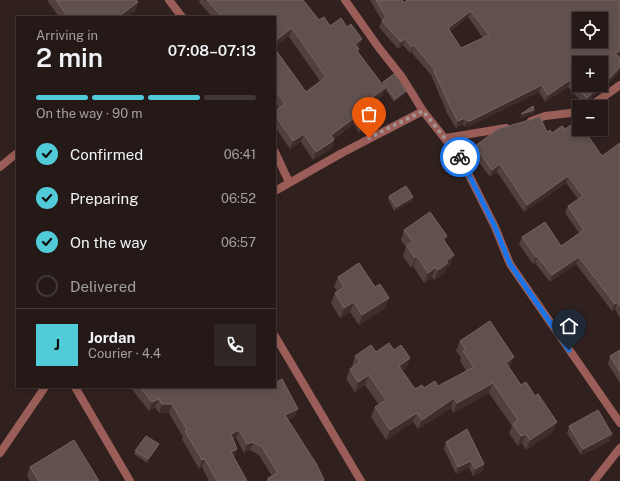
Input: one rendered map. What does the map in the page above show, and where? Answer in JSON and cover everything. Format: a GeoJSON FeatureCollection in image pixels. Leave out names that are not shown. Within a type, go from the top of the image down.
{"type":"FeatureCollection","features":[{"type":"Feature","properties":{"kind":"street"},"geometry":{"type":"LineString","coordinates":[[169,0],[181,16]]}},
{"type":"Feature","properties":{"kind":"street"},"geometry":{"type":"LineString","coordinates":[[345,0],[402,77],[423,111],[446,138],[467,170],[495,227],[510,264],[620,423]]}},
{"type":"Feature","properties":{"kind":"street"},"geometry":{"type":"LineString","coordinates":[[599,100],[620,85]]}},
{"type":"Feature","properties":{"kind":"street"},"geometry":{"type":"LineString","coordinates":[[276,190],[423,111]]}},
{"type":"Feature","properties":{"kind":"street"},"geometry":{"type":"LineString","coordinates":[[446,138],[470,135],[517,125],[545,116],[572,113]]}},
{"type":"Feature","properties":{"kind":"street"},"geometry":{"type":"LineString","coordinates":[[0,167],[16,154]]}},
{"type":"Feature","properties":{"kind":"street"},"geometry":{"type":"LineString","coordinates":[[276,154],[289,182]]}},
{"type":"Feature","properties":{"kind":"street"},"geometry":{"type":"LineString","coordinates":[[276,338],[361,481]]}},
{"type":"Feature","properties":{"kind":"street"},"geometry":{"type":"LineString","coordinates":[[0,453],[44,388]]}},
{"type":"Feature","properties":{"kind":"street"},"geometry":{"type":"LineString","coordinates":[[76,388],[130,481]]}},
{"type":"Feature","properties":{"kind":"street"},"geometry":{"type":"LineString","coordinates":[[594,481],[620,448]]}},
{"type":"Feature","properties":{"kind":"building"},"geometry":{"type":"Polygon","coordinates":[[[56,0],[136,0],[138,2],[119,16],[67,16],[56,0]]]}},
{"type":"Feature","properties":{"kind":"building"},"geometry":{"type":"Polygon","coordinates":[[[207,0],[303,0],[319,20],[324,17],[330,26],[341,18],[347,27],[351,24],[362,39],[355,44],[359,49],[357,51],[385,88],[365,103],[373,119],[362,125],[357,116],[331,135],[334,140],[316,152],[304,134],[293,141],[276,116],[276,110],[285,104],[276,91],[276,50],[306,92],[326,77],[292,28],[276,40],[276,16],[221,16],[207,0]]]}},
{"type":"Feature","properties":{"kind":"building"},"geometry":{"type":"Polygon","coordinates":[[[376,0],[402,0],[404,3],[407,0],[620,0],[620,51],[615,53],[620,58],[620,67],[608,80],[608,56],[572,56],[572,82],[570,80],[548,95],[542,85],[470,121],[467,121],[465,118],[458,121],[434,71],[435,70],[414,45],[412,47],[405,39],[401,42],[382,21],[386,17],[376,0]],[[471,11],[448,28],[461,48],[489,35],[471,11]]]}},
{"type":"Feature","properties":{"kind":"building"},"geometry":{"type":"Polygon","coordinates":[[[394,74],[406,91],[395,99],[383,82],[394,74]]]}},
{"type":"Feature","properties":{"kind":"building"},"geometry":{"type":"Polygon","coordinates":[[[581,92],[593,92],[587,98],[581,92]]]}},
{"type":"Feature","properties":{"kind":"building"},"geometry":{"type":"Polygon","coordinates":[[[533,106],[534,110],[521,114],[533,106]]]}},
{"type":"Feature","properties":{"kind":"building"},"geometry":{"type":"Polygon","coordinates":[[[540,117],[547,132],[550,130],[552,133],[562,126],[565,129],[572,124],[572,136],[588,136],[602,156],[620,143],[620,306],[617,302],[615,304],[579,257],[552,275],[537,256],[536,257],[522,237],[545,222],[561,246],[584,230],[568,206],[583,196],[568,176],[527,205],[500,164],[492,170],[475,146],[498,129],[540,117]]]}},
{"type":"Feature","properties":{"kind":"building"},"geometry":{"type":"Polygon","coordinates":[[[406,186],[413,197],[396,207],[389,196],[406,186]]]}},
{"type":"Feature","properties":{"kind":"building"},"geometry":{"type":"Polygon","coordinates":[[[430,212],[447,236],[443,239],[454,255],[446,261],[448,263],[438,270],[436,267],[428,273],[417,256],[415,258],[407,246],[413,242],[404,230],[430,212]]]}},
{"type":"Feature","properties":{"kind":"building"},"geometry":{"type":"Polygon","coordinates":[[[359,263],[375,287],[380,284],[389,298],[362,315],[354,302],[344,308],[335,293],[344,287],[338,277],[359,263]]]}},
{"type":"Feature","properties":{"kind":"building"},"geometry":{"type":"Polygon","coordinates":[[[490,321],[514,357],[506,363],[521,385],[526,382],[535,396],[538,394],[557,422],[530,440],[526,434],[521,436],[513,424],[518,420],[493,383],[457,403],[454,398],[422,420],[417,413],[390,430],[375,407],[386,400],[369,375],[358,382],[350,369],[360,362],[355,356],[371,345],[376,352],[389,343],[394,350],[401,345],[410,358],[399,366],[415,389],[422,385],[424,388],[435,381],[438,386],[474,367],[463,351],[465,349],[460,341],[490,321]]]}},
{"type":"Feature","properties":{"kind":"building"},"geometry":{"type":"Polygon","coordinates":[[[620,350],[620,372],[610,356],[620,350]]]}},
{"type":"Feature","properties":{"kind":"building"},"geometry":{"type":"Polygon","coordinates":[[[282,379],[298,409],[285,415],[317,465],[324,480],[269,481],[268,478],[278,473],[262,447],[253,442],[247,444],[239,430],[231,434],[237,449],[231,452],[247,481],[217,481],[205,459],[202,460],[185,431],[187,430],[172,404],[162,404],[159,399],[152,402],[141,388],[276,388],[276,380],[277,382],[282,379]]]}},
{"type":"Feature","properties":{"kind":"building"},"geometry":{"type":"Polygon","coordinates":[[[598,410],[612,434],[583,449],[569,426],[598,410]]]}},
{"type":"Feature","properties":{"kind":"building"},"geometry":{"type":"Polygon","coordinates":[[[467,429],[484,464],[475,469],[471,461],[458,467],[446,442],[467,429]]]}},
{"type":"Feature","properties":{"kind":"building"},"geometry":{"type":"Polygon","coordinates":[[[146,436],[159,444],[148,459],[135,451],[146,436]]]}},
{"type":"Feature","properties":{"kind":"building"},"geometry":{"type":"Polygon","coordinates":[[[74,440],[99,481],[39,481],[30,467],[74,440]]]}},
{"type":"Feature","properties":{"kind":"way so far"},"geometry":{"type":"LineString","coordinates":[[369,138],[423,111],[460,157]]}},
{"type":"Feature","properties":{"kind":"route"},"geometry":{"type":"LineString","coordinates":[[460,157],[495,227],[510,264],[569,350]]}}]}
